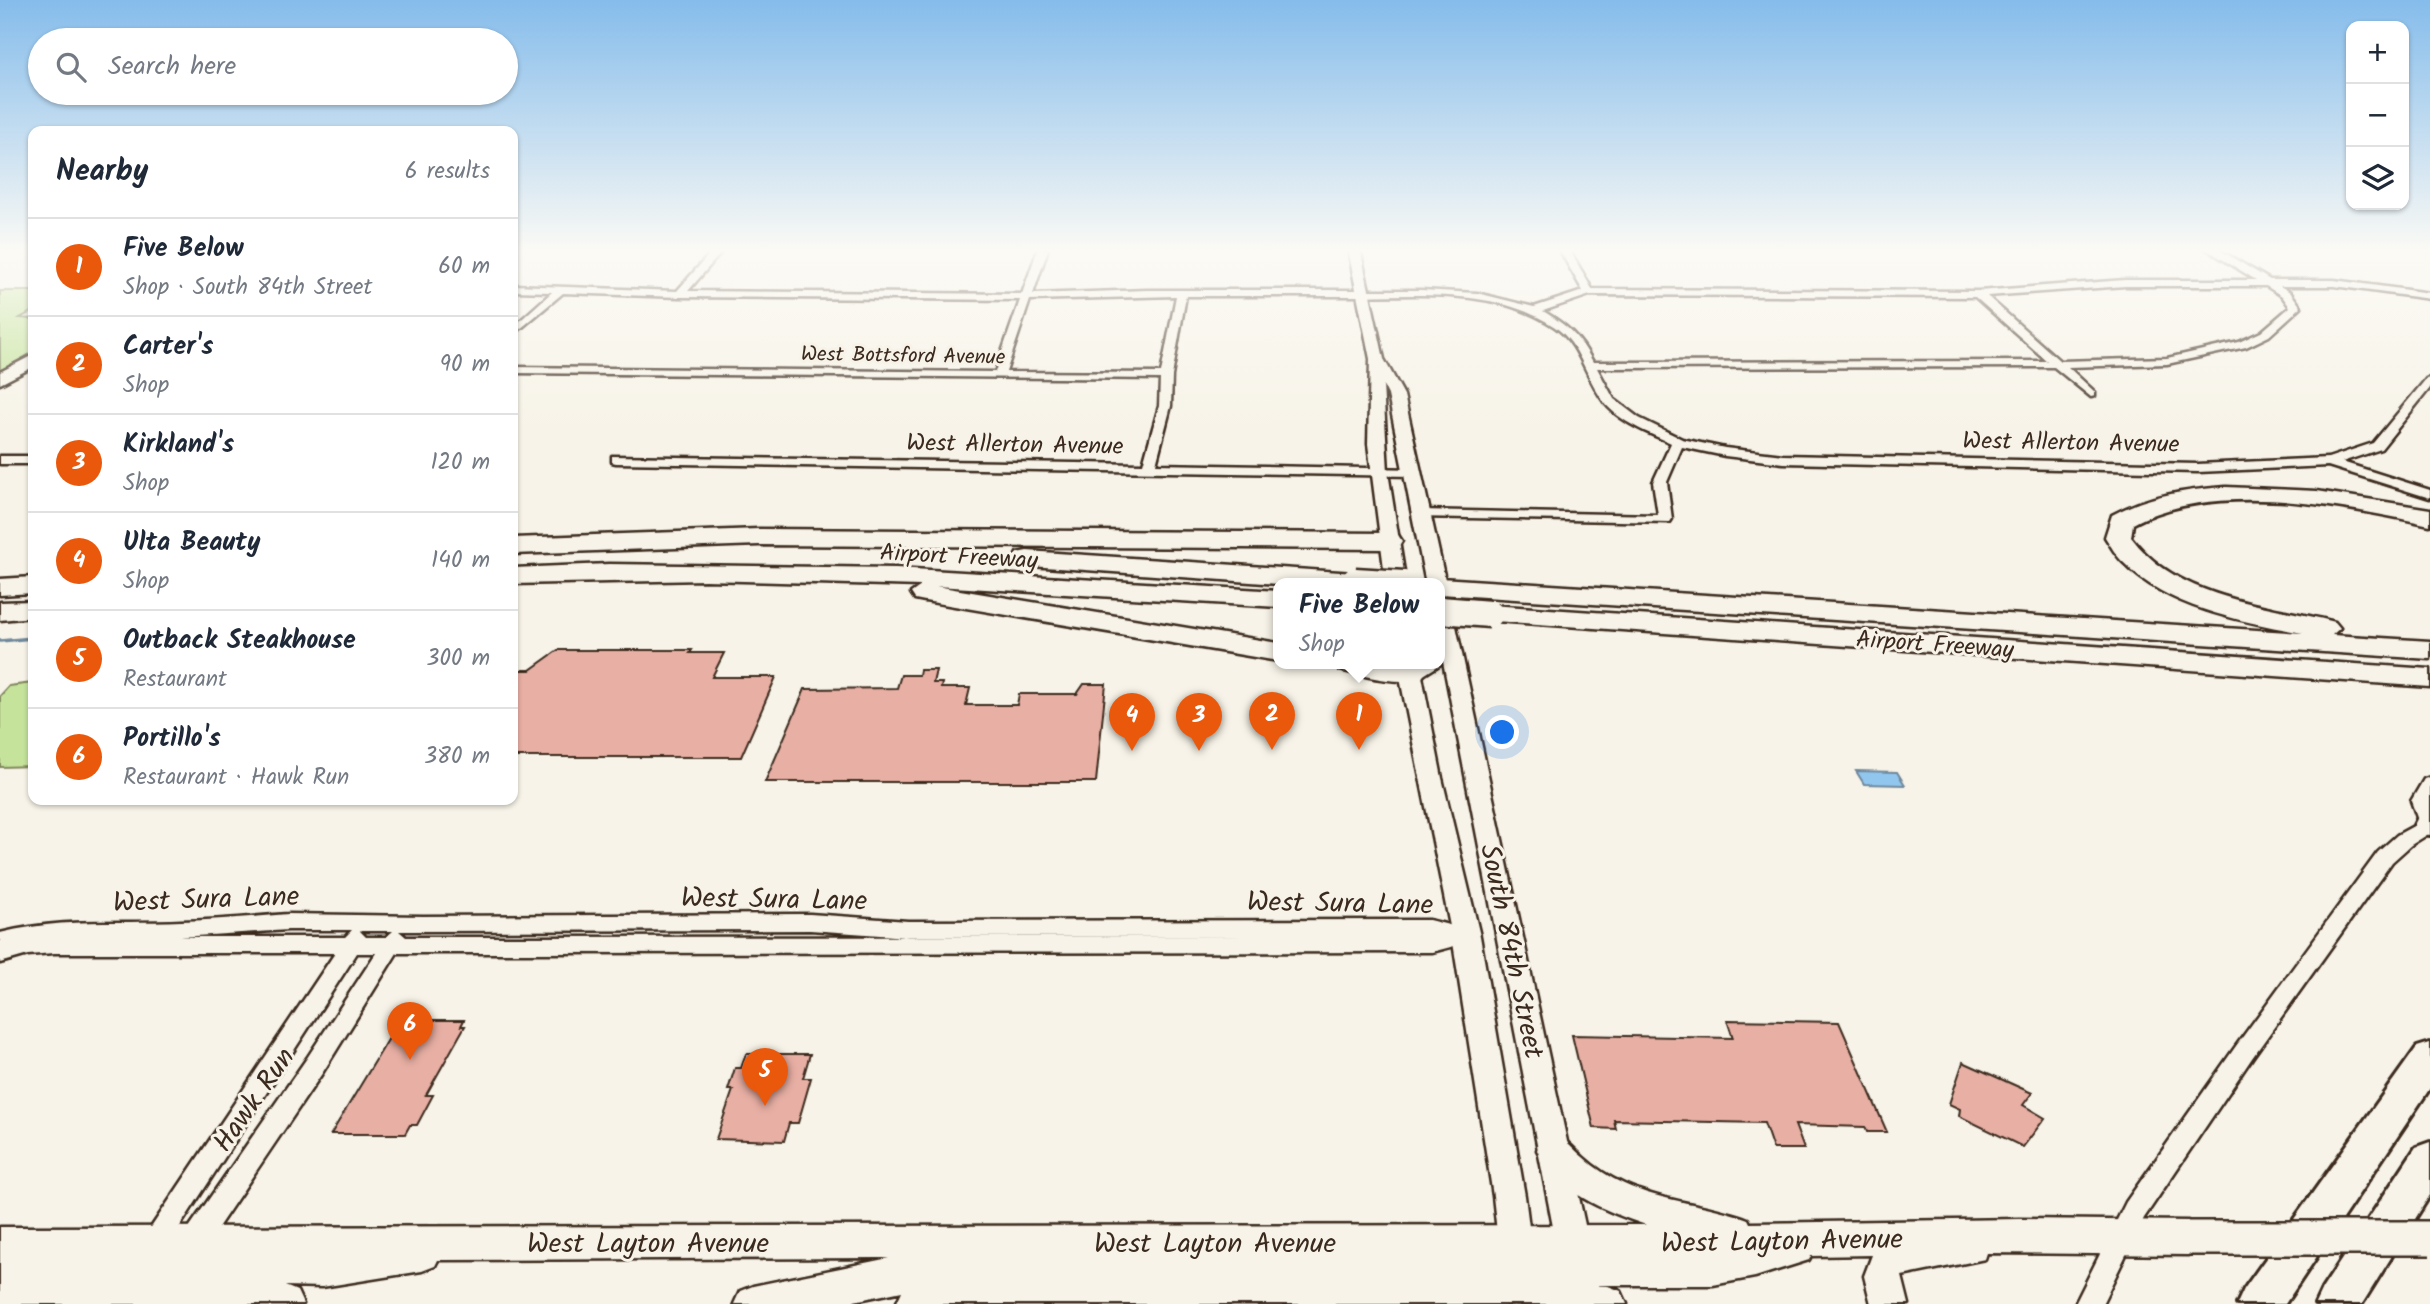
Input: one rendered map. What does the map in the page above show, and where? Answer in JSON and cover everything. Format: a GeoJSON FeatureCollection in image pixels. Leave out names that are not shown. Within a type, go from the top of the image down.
{"type":"FeatureCollection","features":[{"type":"Feature","properties":{"kind":"highway"},"geometry":{"type":"LineString","coordinates":[[2430,516],[2323,499],[2219,495],[2179,499],[2143,507],[2122,520],[2118,537],[2126,551],[2155,575],[2230,606],[2318,626],[2430,640]]}},
{"type":"Feature","properties":{"kind":"highway"},"geometry":{"type":"LineString","coordinates":[[518,546],[759,537],[1389,541]]}},
{"type":"Feature","properties":{"kind":"highway","name":"Airport Freeway"},"geometry":{"type":"LineString","coordinates":[[518,555],[687,547],[840,549],[1322,578]]}},
{"type":"Feature","properties":{"kind":"highway","name":"Airport Freeway"},"geometry":{"type":"LineString","coordinates":[[518,576],[779,570],[903,575],[1273,599]]}},
{"type":"Feature","properties":{"kind":"highway"},"geometry":{"type":"LineString","coordinates":[[573,573],[604,580],[796,579],[864,585],[1273,651]]}},
{"type":"Feature","properties":{"kind":"highway"},"geometry":{"type":"LineString","coordinates":[[0,587],[28,585]]}},
{"type":"Feature","properties":{"kind":"highway","name":"Airport Freeway"},"geometry":{"type":"LineString","coordinates":[[1445,587],[1487,601],[2430,678]]}},
{"type":"Feature","properties":{"kind":"highway","name":"Airport Freeway"},"geometry":{"type":"LineString","coordinates":[[1445,609],[1487,601],[2430,650]]}},
{"type":"Feature","properties":{"kind":"highway"},"geometry":{"type":"LineString","coordinates":[[0,611],[28,609]]}},
{"type":"Feature","properties":{"kind":"main road"},"geometry":{"type":"LineString","coordinates":[[0,379],[28,363]]}},
{"type":"Feature","properties":{"kind":"main road"},"geometry":{"type":"LineString","coordinates":[[2259,1304],[2430,1058]]}},
{"type":"Feature","properties":{"kind":"main road"},"geometry":{"type":"LineString","coordinates":[[1554,1150],[1571,1172],[1609,1194],[1703,1224],[1783,1241]]}},
{"type":"Feature","properties":{"kind":"main road"},"geometry":{"type":"LineString","coordinates":[[2337,1304],[2430,1160]]}},
{"type":"Feature","properties":{"kind":"main road"},"geometry":{"type":"LineString","coordinates":[[1890,1304],[1881,1278],[1884,1267],[1891,1260],[1950,1252],[2020,1236]]}},
{"type":"Feature","properties":{"kind":"main road","name":"West Layton Avenue"},"geometry":{"type":"LineString","coordinates":[[192,1244],[501,1243],[1518,1279],[1586,1284],[1783,1241],[2020,1236],[2430,1238]]}},
{"type":"Feature","properties":{"kind":"main road"},"geometry":{"type":"LineString","coordinates":[[753,1304],[922,1269],[1518,1279],[1534,1264],[1586,1284],[1749,1262],[1822,1240]]}},
{"type":"Feature","properties":{"kind":"main road"},"geometry":{"type":"LineString","coordinates":[[143,1304],[173,1280],[195,1271],[220,1268],[322,1269],[501,1243]]}},
{"type":"Feature","properties":{"kind":"main road"},"geometry":{"type":"LineString","coordinates":[[0,1244],[151,1255]]}},
{"type":"Feature","properties":{"kind":"main road"},"geometry":{"type":"LineString","coordinates":[[0,1274],[121,1273],[151,1255],[192,1244]]}},
{"type":"Feature","properties":{"kind":"main road","name":"West Layton Avenue"},"geometry":{"type":"LineString","coordinates":[[915,1304],[1518,1279]]}},
{"type":"Feature","properties":{"kind":"main road"},"geometry":{"type":"LineString","coordinates":[[0,1303],[284,1304]]}},
{"type":"Feature","properties":{"kind":"street"},"geometry":{"type":"LineString","coordinates":[[518,328],[538,310]]}},
{"type":"Feature","properties":{"kind":"street"},"geometry":{"type":"LineString","coordinates":[[999,376],[1022,310]]}},
{"type":"Feature","properties":{"kind":"street"},"geometry":{"type":"LineString","coordinates":[[1148,469],[1166,406],[1166,376],[1179,310]]}},
{"type":"Feature","properties":{"kind":"street"},"geometry":{"type":"LineString","coordinates":[[1367,310],[1377,359],[1396,396],[1436,578]]}},
{"type":"Feature","properties":{"kind":"street","name":"West Allerton Avenue"},"geometry":{"type":"LineString","coordinates":[[1535,310],[1570,334],[1609,401],[1635,421],[1678,442],[1783,459],[2198,468],[2329,462],[2377,446],[2430,381]]}},
{"type":"Feature","properties":{"kind":"street"},"geometry":{"type":"LineString","coordinates":[[1996,310],[2091,394]]}},
{"type":"Feature","properties":{"kind":"street"},"geometry":{"type":"LineString","coordinates":[[1589,365],[2058,365],[2167,361],[2242,345],[2265,334],[2293,310]]}},
{"type":"Feature","properties":{"kind":"street"},"geometry":{"type":"LineString","coordinates":[[1377,359],[1373,395],[1380,471],[1395,578]]}},
{"type":"Feature","properties":{"kind":"street","name":"West Bottsford Avenue"},"geometry":{"type":"LineString","coordinates":[[518,370],[1166,376]]}},
{"type":"Feature","properties":{"kind":"street"},"geometry":{"type":"LineString","coordinates":[[1422,514],[1665,519],[1660,482],[1678,442]]}},
{"type":"Feature","properties":{"kind":"street","name":"West Allerton Avenue"},"geometry":{"type":"LineString","coordinates":[[616,459],[1413,472]]}},
{"type":"Feature","properties":{"kind":"street"},"geometry":{"type":"LineString","coordinates":[[0,460],[28,460]]}},
{"type":"Feature","properties":{"kind":"street"},"geometry":{"type":"LineString","coordinates":[[2329,462],[2430,494]]}},
{"type":"Feature","properties":{"kind":"street"},"geometry":{"type":"LineString","coordinates":[[1389,541],[1427,542]]}},
{"type":"Feature","properties":{"kind":"street","name":"South 84th Street"},"geometry":{"type":"LineString","coordinates":[[1428,669],[1430,778],[1454,874],[1465,936],[1509,1196],[1518,1279]]}},
{"type":"Feature","properties":{"kind":"street","name":"South 84th Street"},"geometry":{"type":"LineString","coordinates":[[1430,669],[1586,1284]]}},
{"type":"Feature","properties":{"kind":"street"},"geometry":{"type":"LineString","coordinates":[[2088,1304],[2119,1238],[2221,1084],[2385,858],[2404,840],[2430,825],[2420,801],[2430,783]]}},
{"type":"Feature","properties":{"kind":"street","name":"West Sura Lane"},"geometry":{"type":"LineString","coordinates":[[0,941],[35,932],[68,929],[180,929],[288,922],[366,923],[400,933]]}},
{"type":"Feature","properties":{"kind":"street","name":"Hawk Run"},"geometry":{"type":"LineString","coordinates":[[151,1255],[366,923]]}},
{"type":"Feature","properties":{"kind":"street","name":"West Sura Lane"},"geometry":{"type":"LineString","coordinates":[[0,956],[27,947],[54,945],[352,944],[400,933],[1432,944],[1465,936]]}},
{"type":"Feature","properties":{"kind":"street","name":"Hawk Run"},"geometry":{"type":"LineString","coordinates":[[143,1304],[192,1244],[315,1065],[400,933]]}},
{"type":"Feature","properties":{"kind":"street"},"geometry":{"type":"LineString","coordinates":[[143,1304],[151,1255]]}},
{"type":"Feature","properties":{"kind":"green space"},"geometry":{"type":"Polygon","coordinates":[[[0,310],[28,310],[28,314],[20,318],[28,319],[28,355],[0,371],[0,310]]]}},
{"type":"Feature","properties":{"kind":"green space"},"geometry":{"type":"Polygon","coordinates":[[[28,684],[28,766],[0,767],[0,696],[9,686],[28,684]]]}},
{"type":"Feature","properties":{"kind":"water"},"geometry":{"type":"Polygon","coordinates":[[[1856,771],[1897,772],[1905,785],[1864,784],[1856,771]]]}},
{"type":"Feature","properties":{"kind":"building"},"geometry":{"type":"Polygon","coordinates":[[[558,650],[692,650],[690,653],[724,653],[712,677],[776,677],[741,757],[518,757],[518,670],[530,670],[558,650]]]}},
{"type":"Feature","properties":{"kind":"building"},"geometry":{"type":"Polygon","coordinates":[[[920,670],[936,670],[933,683],[942,683],[941,688],[970,688],[966,705],[1017,705],[1019,694],[1077,694],[1084,684],[1106,684],[1096,782],[765,782],[805,689],[897,688],[901,675],[919,675],[920,670]]]}},
{"type":"Feature","properties":{"kind":"building"},"geometry":{"type":"Polygon","coordinates":[[[400,1020],[464,1020],[461,1026],[465,1026],[426,1095],[433,1095],[417,1125],[410,1125],[405,1134],[331,1134],[400,1020]]]}},
{"type":"Feature","properties":{"kind":"building"},"geometry":{"type":"Polygon","coordinates":[[[1727,1020],[1839,1022],[1887,1132],[1867,1132],[1865,1127],[1795,1125],[1804,1149],[1773,1149],[1764,1123],[1614,1120],[1616,1129],[1594,1128],[1572,1035],[1733,1038],[1727,1020]]]}},
{"type":"Feature","properties":{"kind":"building"},"geometry":{"type":"Polygon","coordinates":[[[746,1054],[810,1054],[803,1078],[811,1078],[798,1123],[789,1123],[784,1141],[716,1139],[733,1090],[728,1090],[735,1068],[741,1068],[746,1054]]]}},
{"type":"Feature","properties":{"kind":"building"},"geometry":{"type":"Polygon","coordinates":[[[1963,1062],[2032,1093],[2023,1105],[2045,1118],[2023,1147],[1959,1116],[1960,1109],[1949,1104],[1963,1062]]]}},
{"type":"Feature","properties":{"kind":"waterway"},"geometry":{"type":"LineString","coordinates":[[0,641],[28,638]]}},
{"type":"Feature","properties":{"kind":"place","name":"Carter's"},"geometry":{"type":"Point","coordinates":[1272,750]}},
{"type":"Feature","properties":{"kind":"place","name":"Five Below"},"geometry":{"type":"Point","coordinates":[1359,750]}},
{"type":"Feature","properties":{"kind":"place","name":"Ulta Beauty"},"geometry":{"type":"Point","coordinates":[1132,751]}},
{"type":"Feature","properties":{"kind":"place","name":"Kirkland's"},"geometry":{"type":"Point","coordinates":[1199,751]}},
{"type":"Feature","properties":{"kind":"place","name":"Portillo's"},"geometry":{"type":"Point","coordinates":[410,1060]}},
{"type":"Feature","properties":{"kind":"place","name":"Outback Steakhouse"},"geometry":{"type":"Point","coordinates":[765,1106]}}]}
